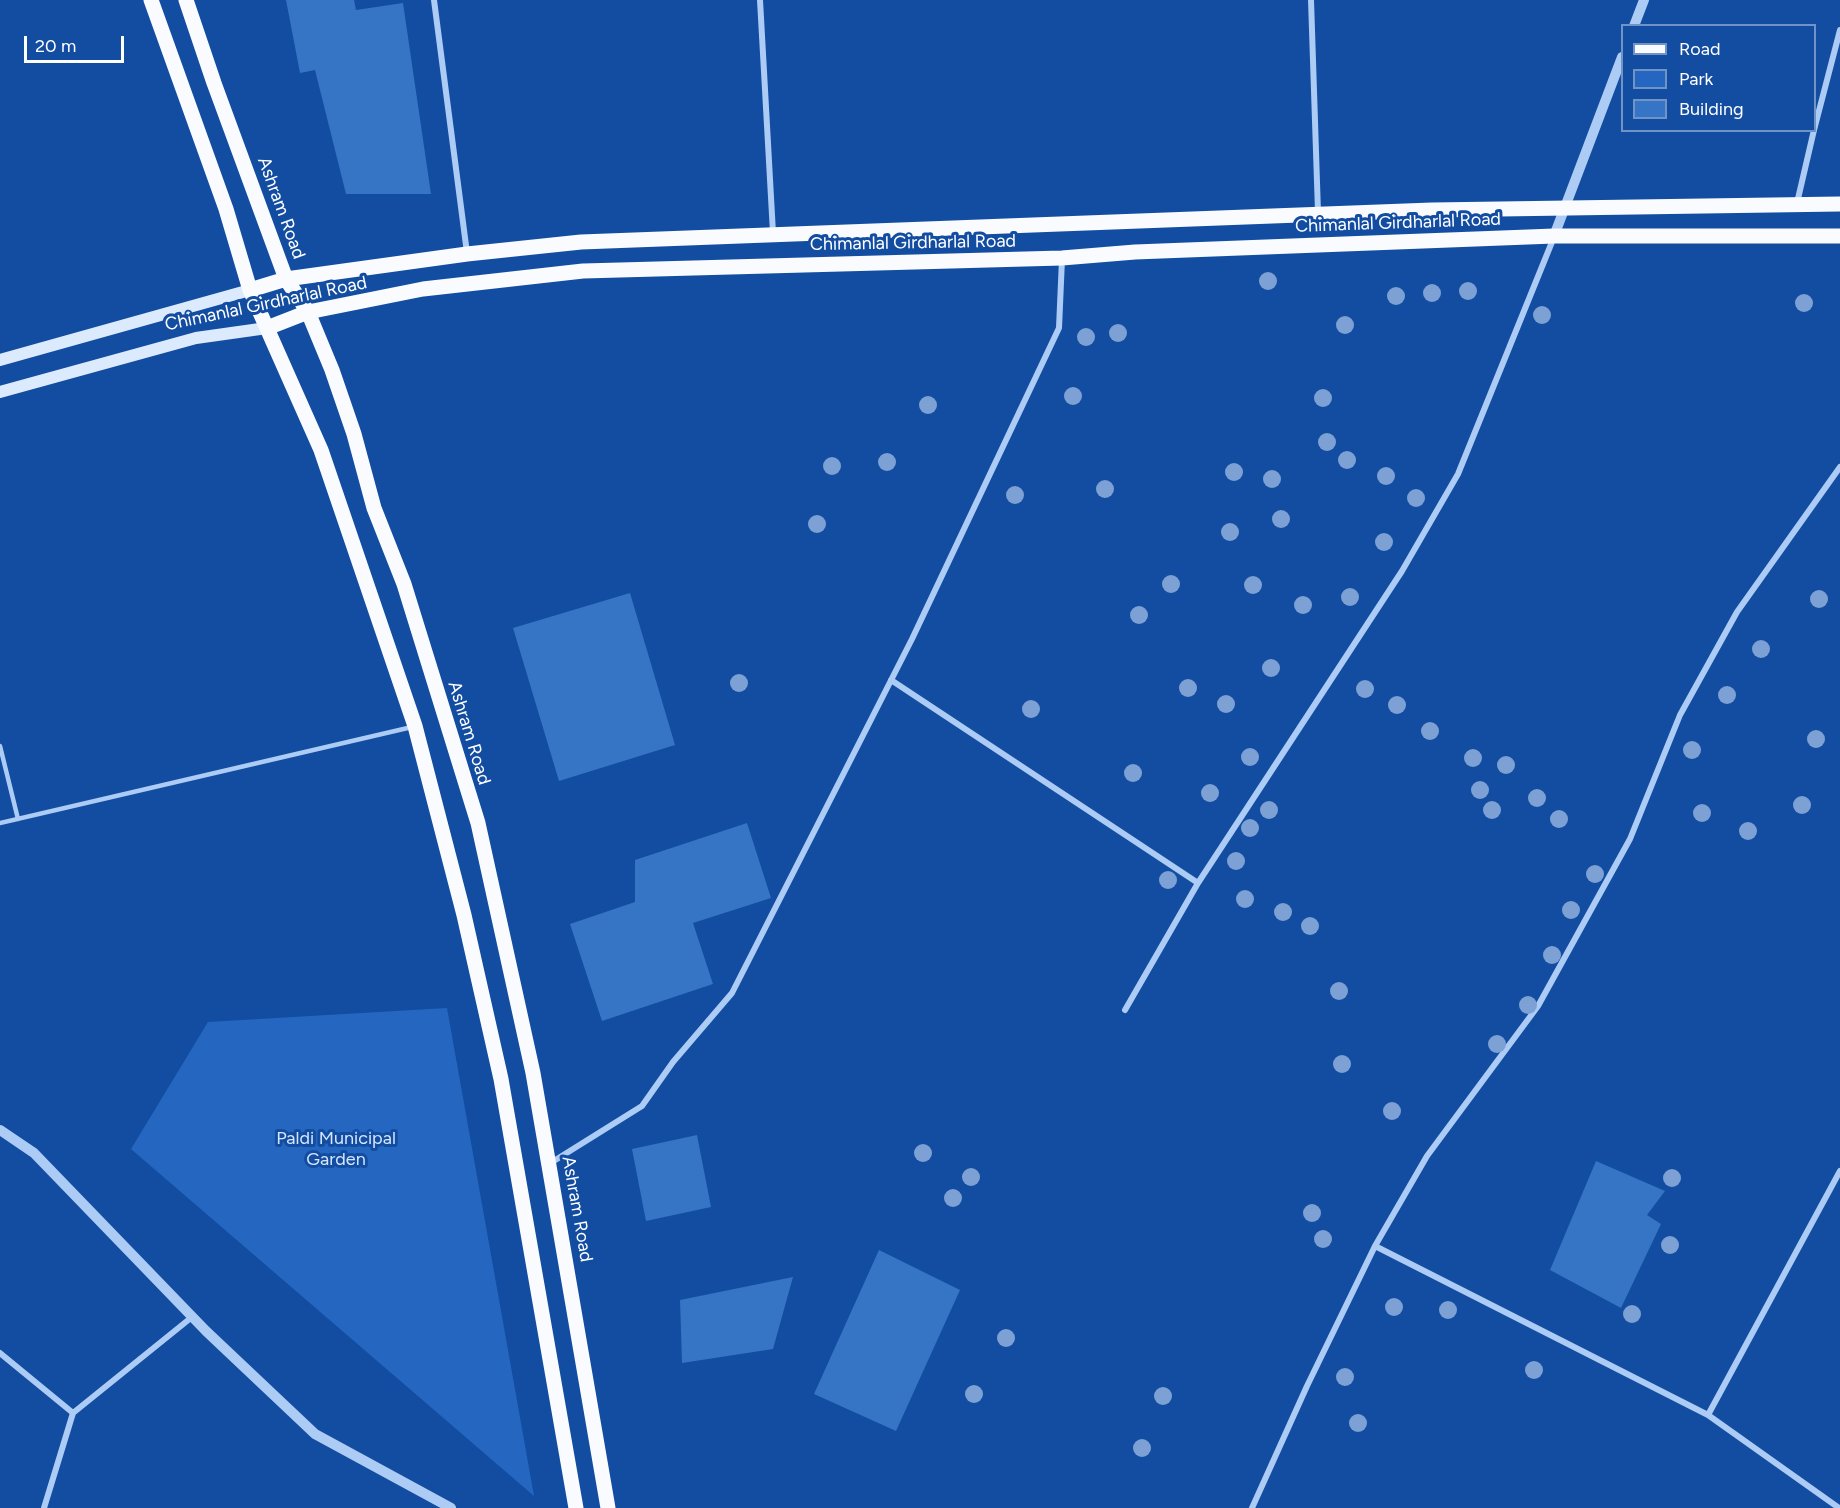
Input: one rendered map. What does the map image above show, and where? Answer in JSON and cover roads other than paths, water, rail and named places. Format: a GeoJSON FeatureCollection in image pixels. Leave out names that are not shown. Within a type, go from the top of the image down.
{"type":"FeatureCollection","features":[{"type":"Feature","properties":{"kind":"main road"},"geometry":{"type":"LineString","coordinates":[[152,0],[226,208],[250,290],[321,450],[415,726],[464,915],[501,1079],[576,1508]]}},
{"type":"Feature","properties":{"kind":"main road","name":"Ashram Road"},"geometry":{"type":"LineString","coordinates":[[186,0],[286,279],[308,312],[332,370],[354,434],[374,508],[404,584],[478,823],[533,1073],[608,1508]]}},
{"type":"Feature","properties":{"kind":"main road","name":"Chimanlal Girdharlal Road"},"geometry":{"type":"LineString","coordinates":[[0,360],[286,279],[467,254],[581,242],[1567,207],[1840,204]]}},
{"type":"Feature","properties":{"kind":"main road","name":"Chimanlal Girdharlal Road"},"geometry":{"type":"LineString","coordinates":[[0,392],[196,338],[267,328],[308,312],[423,289],[583,271],[1062,258],[1135,252],[1554,236],[1840,236]]}},
{"type":"Feature","properties":{"kind":"street"},"geometry":{"type":"LineString","coordinates":[[434,0],[467,254]]}},
{"type":"Feature","properties":{"kind":"street"},"geometry":{"type":"LineString","coordinates":[[760,0],[773,236]]}},
{"type":"Feature","properties":{"kind":"street"},"geometry":{"type":"LineString","coordinates":[[1311,0],[1318,216]]}},
{"type":"Feature","properties":{"kind":"street"},"geometry":{"type":"LineString","coordinates":[[1635,24],[1644,0]]}},
{"type":"Feature","properties":{"kind":"street"},"geometry":{"type":"LineString","coordinates":[[1816,122],[1840,30]]}},
{"type":"Feature","properties":{"kind":"street"},"geometry":{"type":"LineString","coordinates":[[1125,1010],[1198,883],[1402,571],[1458,474],[1567,207],[1621,62]]}},
{"type":"Feature","properties":{"kind":"street"},"geometry":{"type":"LineString","coordinates":[[1797,204],[1814,132]]}},
{"type":"Feature","properties":{"kind":"street"},"geometry":{"type":"LineString","coordinates":[[549,1164],[642,1106],[673,1062],[732,993],[891,680],[1059,328],[1062,258]]}},
{"type":"Feature","properties":{"kind":"street"},"geometry":{"type":"LineString","coordinates":[[1252,1508],[1307,1386],[1375,1246],[1427,1156],[1539,1006],[1630,839],[1686,704],[1737,612],[1840,466]]}},
{"type":"Feature","properties":{"kind":"street"},"geometry":{"type":"LineString","coordinates":[[891,680],[1198,883]]}},
{"type":"Feature","properties":{"kind":"street"},"geometry":{"type":"LineString","coordinates":[[0,1130],[34,1153],[192,1317],[315,1434],[451,1508]]}},
{"type":"Feature","properties":{"kind":"street"},"geometry":{"type":"LineString","coordinates":[[1708,1415],[1839,1174]]}},
{"type":"Feature","properties":{"kind":"street"},"geometry":{"type":"LineString","coordinates":[[1375,1246],[1708,1415],[1839,1508]]}},
{"type":"Feature","properties":{"kind":"street"},"geometry":{"type":"LineString","coordinates":[[44,1508],[74,1413],[192,1317]]}},
{"type":"Feature","properties":{"kind":"street"},"geometry":{"type":"LineString","coordinates":[[0,1353],[74,1413]]}},
{"type":"Feature","properties":{"kind":"lane"},"geometry":{"type":"LineString","coordinates":[[0,824],[415,726]]}},
{"type":"Feature","properties":{"kind":"lane"},"geometry":{"type":"LineString","coordinates":[[0,746],[18,819]]}},
{"type":"Feature","properties":{"kind":"park label","name":"Paldi Municipal Garden"},"geometry":{"type":"Point","coordinates":[336,1149]}}]}
